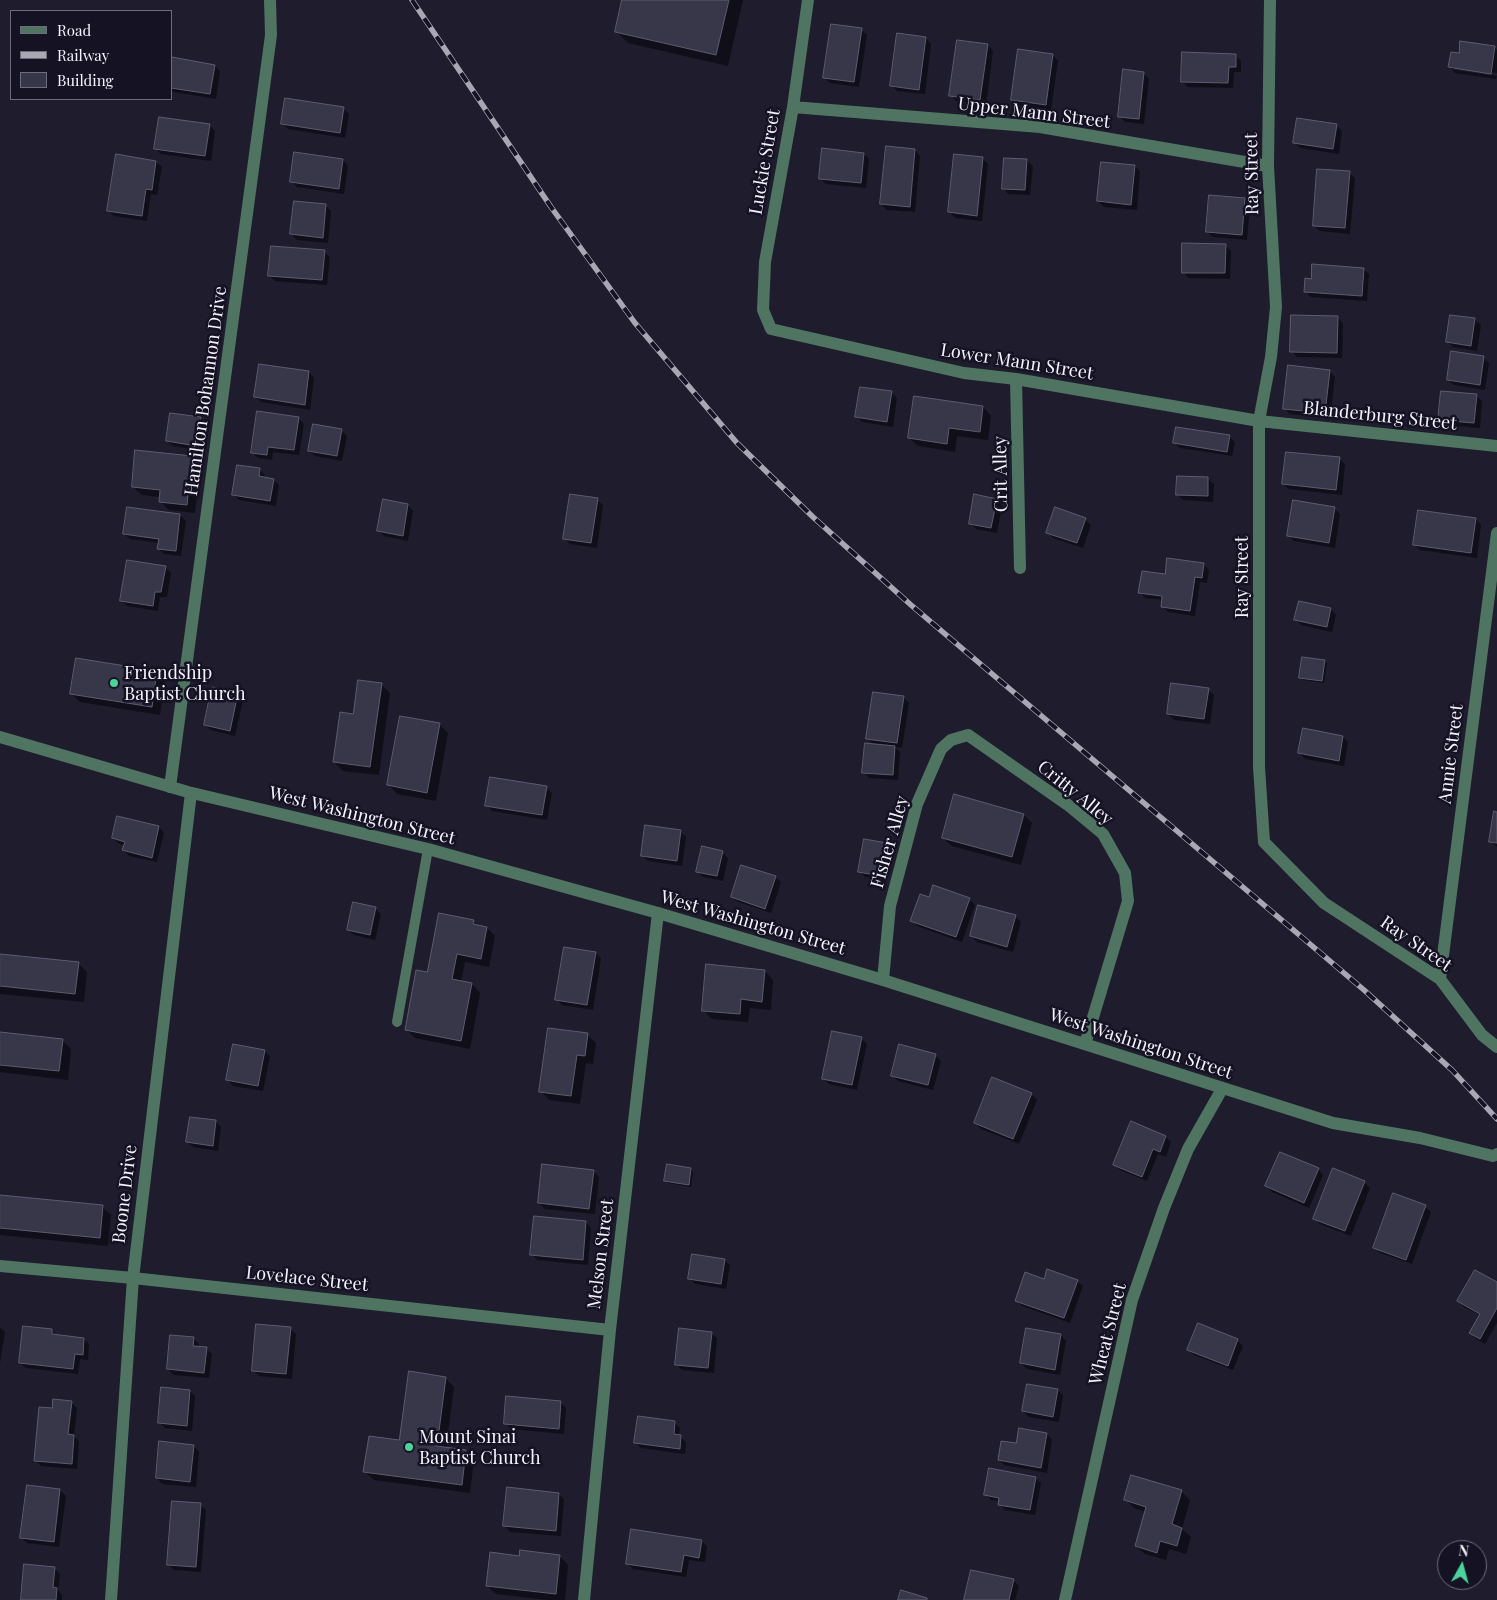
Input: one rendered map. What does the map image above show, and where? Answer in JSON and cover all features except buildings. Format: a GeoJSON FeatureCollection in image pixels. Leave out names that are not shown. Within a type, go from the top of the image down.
{"type":"FeatureCollection","features":[{"type":"Feature","properties":{"kind":"street","name":"Hamilton Bohannon Drive"},"geometry":{"type":"LineString","coordinates":[[170,787],[270,45],[270,0]]}},
{"type":"Feature","properties":{"kind":"street","name":"Luckie Street"},"geometry":{"type":"LineString","coordinates":[[771,329],[763,310],[765,262],[793,108],[808,0]]}},
{"type":"Feature","properties":{"kind":"street","name":"Ray Street"},"geometry":{"type":"LineString","coordinates":[[1270,0],[1268,166],[1276,307],[1272,357],[1259,421],[1259,767],[1264,842],[1324,903],[1440,979],[1482,1035],[1497,1047]]}},
{"type":"Feature","properties":{"kind":"street","name":"Upper Mann Street"},"geometry":{"type":"LineString","coordinates":[[793,108],[1040,127],[1268,166]]}},
{"type":"Feature","properties":{"kind":"street","name":"Lower Mann Street"},"geometry":{"type":"LineString","coordinates":[[771,329],[964,373],[1016,379],[1259,421]]}},
{"type":"Feature","properties":{"kind":"street","name":"Crit Alley"},"geometry":{"type":"LineString","coordinates":[[1016,379],[1020,568]]}},
{"type":"Feature","properties":{"kind":"street","name":"Blanderburg Street"},"geometry":{"type":"LineString","coordinates":[[1259,421],[1497,446]]}},
{"type":"Feature","properties":{"kind":"street","name":"Annie Street"},"geometry":{"type":"LineString","coordinates":[[1440,979],[1497,532]]}},
{"type":"Feature","properties":{"kind":"street","name":"Fisher Alley"},"geometry":{"type":"LineString","coordinates":[[883,980],[890,906],[917,804],[941,748],[952,740],[968,735]]}},
{"type":"Feature","properties":{"kind":"street","name":"Critty Alley"},"geometry":{"type":"LineString","coordinates":[[968,735],[1068,805],[1103,834],[1125,873],[1128,901],[1085,1044]]}},
{"type":"Feature","properties":{"kind":"street","name":"West Washington Street"},"geometry":{"type":"LineString","coordinates":[[0,737],[191,793],[428,849],[658,914],[883,980],[1333,1123],[1420,1138],[1496,1157]]}},
{"type":"Feature","properties":{"kind":"street","name":"Boone Drive"},"geometry":{"type":"LineString","coordinates":[[112,1600],[133,1278],[191,793]]}},
{"type":"Feature","properties":{"kind":"street","name":"Melson Street"},"geometry":{"type":"LineString","coordinates":[[584,1600],[610,1330],[658,914]]}},
{"type":"Feature","properties":{"kind":"street","name":"Wheat Street"},"geometry":{"type":"LineString","coordinates":[[1065,1600],[1132,1300],[1164,1208],[1188,1148],[1222,1088]]}},
{"type":"Feature","properties":{"kind":"street","name":"Lovelace Street"},"geometry":{"type":"LineString","coordinates":[[0,1266],[133,1278],[610,1330]]}},
{"type":"Feature","properties":{"kind":"lane"},"geometry":{"type":"LineString","coordinates":[[397,1022],[428,849]]}},
{"type":"Feature","properties":{"kind":"railway"},"geometry":{"type":"LineString","coordinates":[[412,0],[551,207],[635,323],[737,443],[813,517],[911,605],[1364,990],[1452,1070],[1497,1119]]}},
{"type":"Feature","properties":{"kind":"place","name":"Friendship Baptist Church"},"geometry":{"type":"Point","coordinates":[114,683]}},
{"type":"Feature","properties":{"kind":"place","name":"Mount Sinai Baptist Church"},"geometry":{"type":"Point","coordinates":[409,1447]}}]}
